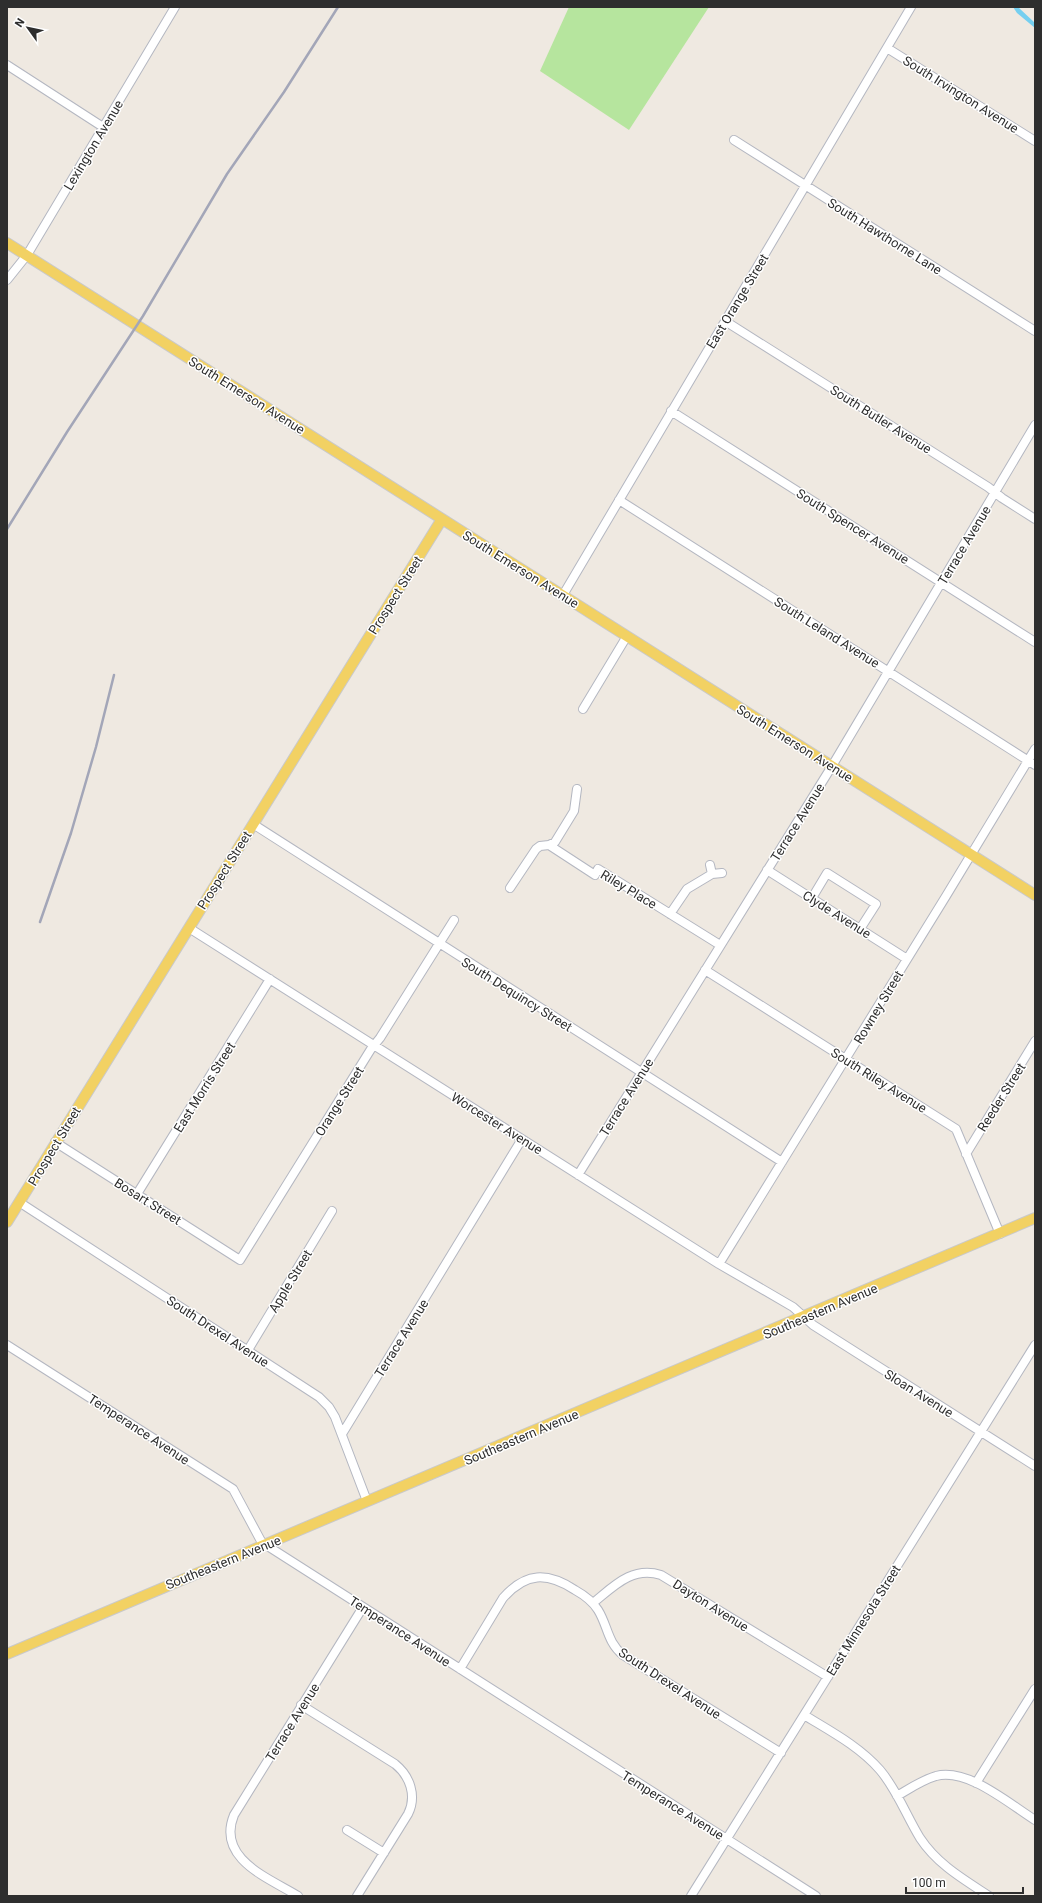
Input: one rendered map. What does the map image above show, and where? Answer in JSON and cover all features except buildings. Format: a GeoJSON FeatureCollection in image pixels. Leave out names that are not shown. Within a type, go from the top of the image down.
{"type":"FeatureCollection","features":[{"type":"Feature","properties":{"kind":"main road","name":"South Emerson Avenue"},"geometry":{"type":"LineString","coordinates":[[7,243],[1035,895]]}},
{"type":"Feature","properties":{"kind":"main road","name":"Prospect Street"},"geometry":{"type":"LineString","coordinates":[[7,1222],[55,1142],[442,519]]}},
{"type":"Feature","properties":{"kind":"main road","name":"Southeastern Avenue"},"geometry":{"type":"LineString","coordinates":[[7,1654],[805,1317],[1035,1218]]}},
{"type":"Feature","properties":{"kind":"street","name":"Lexington Avenue"},"geometry":{"type":"LineString","coordinates":[[7,280],[27,255],[174,7]]}},
{"type":"Feature","properties":{"kind":"street","name":"East Orange Street"},"geometry":{"type":"LineString","coordinates":[[563,595],[911,7]]}},
{"type":"Feature","properties":{"kind":"street","name":"South Irvington Avenue"},"geometry":{"type":"LineString","coordinates":[[887,48],[1035,141]]}},
{"type":"Feature","properties":{"kind":"street"},"geometry":{"type":"LineString","coordinates":[[7,65],[103,126]]}},
{"type":"Feature","properties":{"kind":"street","name":"South Hawthorne Lane"},"geometry":{"type":"LineString","coordinates":[[734,140],[1035,332]]}},
{"type":"Feature","properties":{"kind":"street","name":"South Butler Avenue"},"geometry":{"type":"LineString","coordinates":[[725,322],[995,492],[1035,519]]}},
{"type":"Feature","properties":{"kind":"street","name":"South Spencer Avenue"},"geometry":{"type":"LineString","coordinates":[[671,411],[1035,642]]}},
{"type":"Feature","properties":{"kind":"street","name":"Terrace Avenue"},"geometry":{"type":"LineString","coordinates":[[578,1175],[766,870],[832,766],[1035,426]]}},
{"type":"Feature","properties":{"kind":"street","name":"South Leland Avenue"},"geometry":{"type":"LineString","coordinates":[[619,500],[1032,762]]}},
{"type":"Feature","properties":{"kind":"street"},"geometry":{"type":"LineString","coordinates":[[583,709],[627,636]]}},
{"type":"Feature","properties":{"kind":"street","name":"Rowney Street"},"geometry":{"type":"LineString","coordinates":[[719,1264],[971,855],[1032,762],[1035,749]]}},
{"type":"Feature","properties":{"kind":"street"},"geometry":{"type":"LineString","coordinates":[[510,888],[536,850],[540,846],[549,846],[555,842],[572,816],[577,789]]}},
{"type":"Feature","properties":{"kind":"street","name":"South Dequincy Street"},"geometry":{"type":"LineString","coordinates":[[253,824],[782,1162]]}},
{"type":"Feature","properties":{"kind":"street","name":"Riley Place"},"geometry":{"type":"LineString","coordinates":[[549,846],[595,874],[598,868],[720,946]]}},
{"type":"Feature","properties":{"kind":"street"},"geometry":{"type":"LineString","coordinates":[[710,865],[712,874]]}},
{"type":"Feature","properties":{"kind":"street","name":"Clyde Avenue"},"geometry":{"type":"LineString","coordinates":[[766,870],[907,959]]}},
{"type":"Feature","properties":{"kind":"street","name":"Riley Place"},"geometry":{"type":"LineString","coordinates":[[670,914],[687,889],[712,874],[722,873]]}},
{"type":"Feature","properties":{"kind":"street"},"geometry":{"type":"LineString","coordinates":[[812,898],[827,873],[876,904],[860,929]]}},
{"type":"Feature","properties":{"kind":"street","name":"Orange Street"},"geometry":{"type":"LineString","coordinates":[[240,1260],[454,920]]}},
{"type":"Feature","properties":{"kind":"street","name":"Worcester Avenue"},"geometry":{"type":"LineString","coordinates":[[189,928],[719,1264],[793,1307],[805,1317]]}},
{"type":"Feature","properties":{"kind":"street","name":"South Riley Avenue"},"geometry":{"type":"LineString","coordinates":[[705,970],[956,1129],[1000,1234]]}},
{"type":"Feature","properties":{"kind":"street","name":"East Morris Street"},"geometry":{"type":"LineString","coordinates":[[137,1194],[270,979]]}},
{"type":"Feature","properties":{"kind":"street","name":"Reeder Street"},"geometry":{"type":"LineString","coordinates":[[966,1154],[1035,1041]]}},
{"type":"Feature","properties":{"kind":"street","name":"Terrace Avenue"},"geometry":{"type":"LineString","coordinates":[[342,1434],[522,1139]]}},
{"type":"Feature","properties":{"kind":"street","name":"Bosart Street"},"geometry":{"type":"LineString","coordinates":[[55,1142],[240,1260]]}},
{"type":"Feature","properties":{"kind":"street","name":"South Drexel Avenue"},"geometry":{"type":"LineString","coordinates":[[19,1202],[322,1399],[333,1413],[367,1501]]}},
{"type":"Feature","properties":{"kind":"street","name":"Apple Street"},"geometry":{"type":"LineString","coordinates":[[248,1350],[332,1211]]}},
{"type":"Feature","properties":{"kind":"street","name":"Sloan Avenue"},"geometry":{"type":"LineString","coordinates":[[805,1317],[813,1325],[1035,1466]]}},
{"type":"Feature","properties":{"kind":"street","name":"Temperance Avenue"},"geometry":{"type":"LineString","coordinates":[[7,1345],[233,1489],[261,1540],[266,1545],[816,1896]]}},
{"type":"Feature","properties":{"kind":"street","name":"East Minnesota Street"},"geometry":{"type":"LineString","coordinates":[[692,1896],[1035,1345]]}},
{"type":"Feature","properties":{"kind":"street","name":"Dayton Avenue"},"geometry":{"type":"LineString","coordinates":[[593,1603],[628,1576],[646,1572],[661,1575],[828,1677]]}},
{"type":"Feature","properties":{"kind":"street","name":"South Drexel Avenue"},"geometry":{"type":"LineString","coordinates":[[460,1669],[508,1592],[523,1581],[549,1577],[560,1581],[593,1603],[601,1616],[610,1640],[620,1652],[781,1753]]}},
{"type":"Feature","properties":{"kind":"street","name":"Terrace Avenue"},"geometry":{"type":"LineString","coordinates":[[298,1896],[244,1862],[236,1852],[230,1840],[230,1831],[234,1815],[363,1607]]}},
{"type":"Feature","properties":{"kind":"street"},"geometry":{"type":"LineString","coordinates":[[976,1782],[1035,1689]]}},
{"type":"Feature","properties":{"kind":"street"},"geometry":{"type":"LineString","coordinates":[[302,1705],[395,1764],[404,1773],[410,1784],[412,1797],[410,1811],[358,1896]]}},
{"type":"Feature","properties":{"kind":"street"},"geometry":{"type":"LineString","coordinates":[[804,1715],[865,1755],[888,1780],[920,1838],[933,1855],[955,1874],[988,1896]]}},
{"type":"Feature","properties":{"kind":"street"},"geometry":{"type":"LineString","coordinates":[[897,1796],[937,1776],[959,1776],[976,1782],[1035,1820]]}},
{"type":"Feature","properties":{"kind":"street"},"geometry":{"type":"LineString","coordinates":[[347,1830],[384,1853]]}},
{"type":"Feature","properties":{"kind":"green space"},"geometry":{"type":"Polygon","coordinates":[[[569,7],[709,7],[629,130],[540,71],[569,7]]]}},
{"type":"Feature","properties":{"kind":"water"},"geometry":{"type":"Polygon","coordinates":[[[1013,7],[1018,7],[1035,23],[1035,28],[1017,13],[1013,7]]]}},
{"type":"Feature","properties":{"kind":"railway"},"geometry":{"type":"LineString","coordinates":[[7,529],[67,432],[143,316],[227,174],[284,92],[338,7]]}},
{"type":"Feature","properties":{"kind":"railway"},"geometry":{"type":"LineString","coordinates":[[40,922],[71,833],[96,747],[114,675]]}}]}
